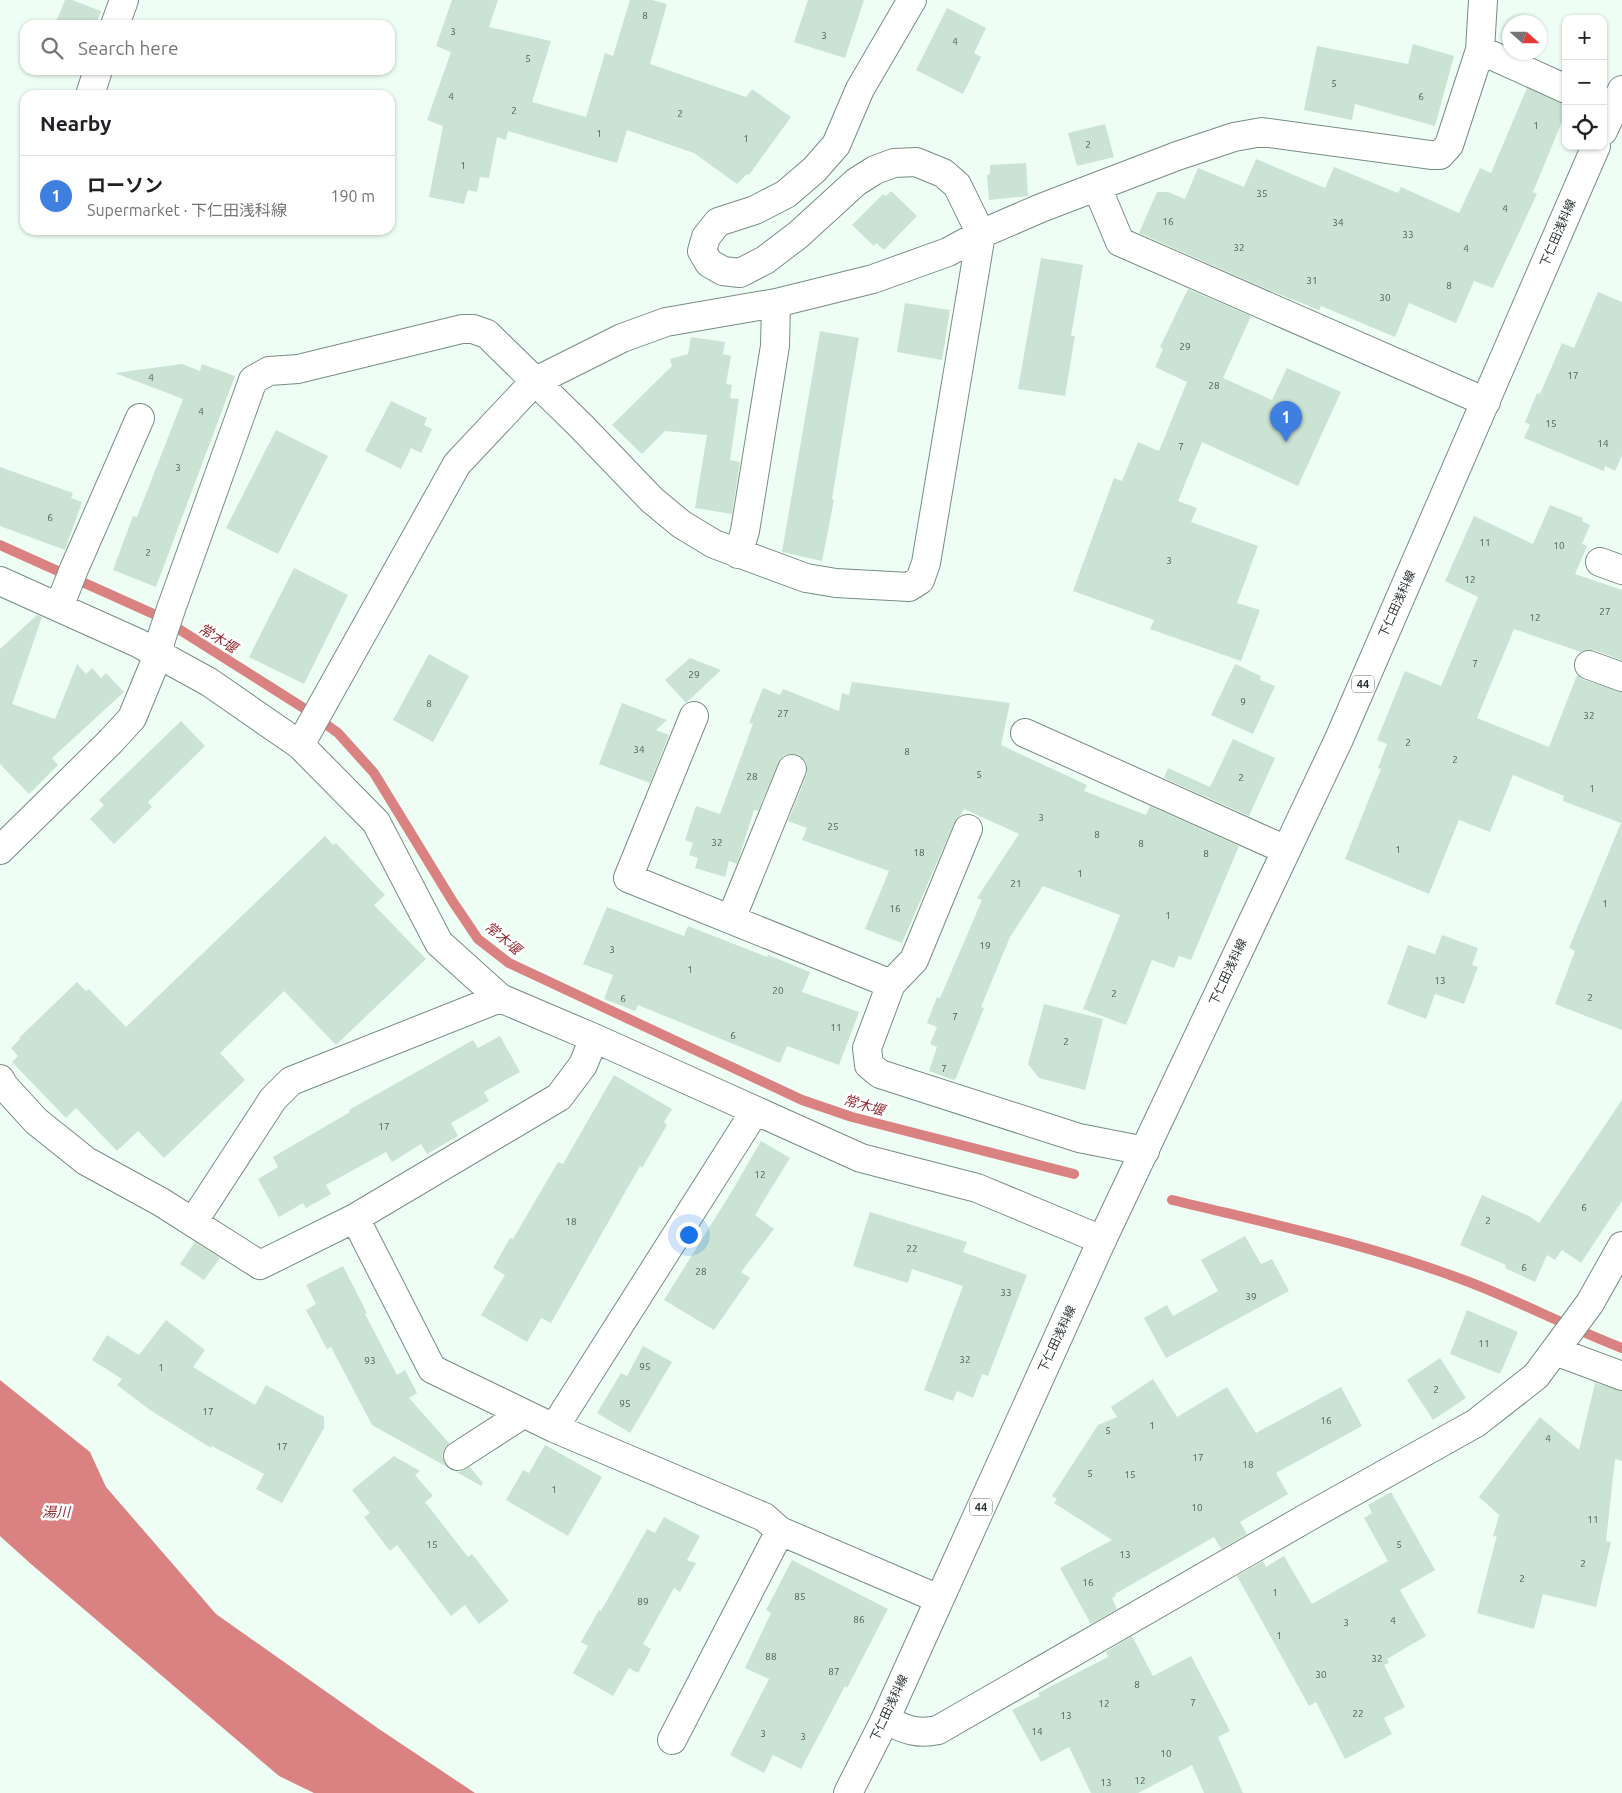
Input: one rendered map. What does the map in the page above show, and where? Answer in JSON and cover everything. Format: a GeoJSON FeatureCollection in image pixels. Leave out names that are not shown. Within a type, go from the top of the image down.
{"type":"FeatureCollection","features":[{"type":"Feature","properties":{"kind":"street"},"geometry":{"type":"LineString","coordinates":[[116,20],[124,0]]}},
{"type":"Feature","properties":{"kind":"street"},"geometry":{"type":"LineString","coordinates":[[0,850],[132,718],[160,647],[171,609],[253,380],[268,371],[298,369],[462,329],[473,329],[487,334],[581,426],[652,500],[682,524],[714,544],[806,578],[836,583],[908,587],[920,580],[926,563],[981,234],[958,185],[943,173],[916,162],[894,163],[875,170],[856,182],[798,236],[766,260],[740,273],[723,271],[709,263],[702,251],[706,237],[718,222],[754,210],[786,194],[814,170],[836,144],[860,89],[912,0]]}},
{"type":"Feature","properties":{"kind":"street"},"geometry":{"type":"LineString","coordinates":[[305,737],[456,464],[534,382],[622,338],[666,322],[776,303],[873,279],[948,252],[981,234],[1041,208],[1177,156],[1234,137],[1262,132],[1431,156],[1440,155],[1449,145],[1480,50],[1483,0]]}},
{"type":"Feature","properties":{"kind":"street"},"geometry":{"type":"LineString","coordinates":[[1480,50],[1562,87]]}},
{"type":"Feature","properties":{"kind":"street"},"geometry":{"type":"LineString","coordinates":[[92,90],[96,75]]}},
{"type":"Feature","properties":{"kind":"street","name":"下仁田浅科線"},"geometry":{"type":"LineString","coordinates":[[848,1793],[885,1720],[1107,1230],[1338,739],[1594,150]]}},
{"type":"Feature","properties":{"kind":"street"},"geometry":{"type":"LineString","coordinates":[[1098,187],[1120,242],[1486,402]]}},
{"type":"Feature","properties":{"kind":"street"},"geometry":{"type":"LineString","coordinates":[[738,554],[745,532],[775,346],[776,303]]}},
{"type":"Feature","properties":{"kind":"street"},"geometry":{"type":"LineString","coordinates":[[66,589],[140,418]]}},
{"type":"Feature","properties":{"kind":"street"},"geometry":{"type":"LineString","coordinates":[[0,581],[66,589],[138,643],[160,647],[209,682],[305,737],[376,822],[439,943],[500,998],[594,1038],[861,1158],[977,1188],[1107,1230]]}},
{"type":"Feature","properties":{"kind":"street"},"geometry":{"type":"LineString","coordinates":[[1589,665],[1622,677]]}},
{"type":"Feature","properties":{"kind":"street"},"geometry":{"type":"LineString","coordinates":[[694,716],[628,878],[891,984]]}},
{"type":"Feature","properties":{"kind":"street"},"geometry":{"type":"LineString","coordinates":[[1025,733],[1286,850]]}},
{"type":"Feature","properties":{"kind":"street"},"geometry":{"type":"LineString","coordinates":[[730,919],[792,769]]}},
{"type":"Feature","properties":{"kind":"street"},"geometry":{"type":"LineString","coordinates":[[968,829],[914,960],[891,984],[867,1048],[869,1065],[880,1074],[1142,1156]]}},
{"type":"Feature","properties":{"kind":"street"},"geometry":{"type":"LineString","coordinates":[[193,1222],[273,1099],[291,1081],[500,998]]}},
{"type":"Feature","properties":{"kind":"street"},"geometry":{"type":"LineString","coordinates":[[0,1080],[36,1121],[86,1161],[161,1202],[260,1264],[355,1218],[559,1097],[583,1065],[594,1038]]}},
{"type":"Feature","properties":{"kind":"street"},"geometry":{"type":"LineString","coordinates":[[554,1428],[755,1111]]}},
{"type":"Feature","properties":{"kind":"street"},"geometry":{"type":"LineString","coordinates":[[355,1218],[432,1368],[554,1428],[764,1516],[780,1531],[939,1599]]}},
{"type":"Feature","properties":{"kind":"street"},"geometry":{"type":"LineString","coordinates":[[885,1720],[908,1730],[925,1733],[938,1730],[1308,1517],[1476,1423],[1536,1376],[1590,1303],[1622,1246]]}},
{"type":"Feature","properties":{"kind":"street"},"geometry":{"type":"LineString","coordinates":[[1558,1347],[1622,1376]]}},
{"type":"Feature","properties":{"kind":"street"},"geometry":{"type":"LineString","coordinates":[[458,1456],[524,1414]]}},
{"type":"Feature","properties":{"kind":"street"},"geometry":{"type":"LineString","coordinates":[[672,1740],[780,1531]]}},
{"type":"Feature","properties":{"kind":"water","name":"湯川"},"geometry":{"type":"Polygon","coordinates":[[[0,1380],[90,1452],[106,1487],[216,1614],[379,1729],[475,1793],[314,1793],[279,1776],[31,1564],[0,1536],[0,1380]]]}},
{"type":"Feature","properties":{"kind":"building"},"geometry":{"type":"Polygon","coordinates":[[[65,0],[72,0],[101,11],[98,20],[57,20],[65,0]]]}},
{"type":"Feature","properties":{"kind":"building"},"geometry":{"type":"Polygon","coordinates":[[[452,0],[498,0],[489,27],[551,41],[532,102],[586,117],[605,53],[613,56],[630,0],[652,0],[667,4],[650,64],[746,97],[752,89],[791,117],[749,175],[747,174],[737,184],[694,153],[627,130],[617,163],[508,131],[506,140],[497,137],[489,178],[480,177],[477,192],[468,190],[464,204],[429,197],[443,126],[427,120],[451,52],[436,46],[452,0]]]}},
{"type":"Feature","properties":{"kind":"building"},"geometry":{"type":"Polygon","coordinates":[[[808,0],[864,0],[845,58],[794,42],[808,0]]]}},
{"type":"Feature","properties":{"kind":"building"},"geometry":{"type":"Polygon","coordinates":[[[947,8],[986,28],[974,53],[981,57],[963,94],[916,70],[947,8]]]}},
{"type":"Feature","properties":{"kind":"building"},"geometry":{"type":"Polygon","coordinates":[[[1413,44],[1454,56],[1435,126],[1355,104],[1352,120],[1304,110],[1317,46],[1408,64],[1413,44]]]}},
{"type":"Feature","properties":{"kind":"building"},"geometry":{"type":"Polygon","coordinates":[[[1527,88],[1562,103],[1562,122],[1533,192],[1537,194],[1493,288],[1474,281],[1456,323],[1409,303],[1395,337],[1321,306],[1319,310],[1271,291],[1139,233],[1157,192],[1168,192],[1185,199],[1198,168],[1244,187],[1256,159],[1325,188],[1334,167],[1398,193],[1401,187],[1459,213],[1480,168],[1491,173],[1527,88]]]}},
{"type":"Feature","properties":{"kind":"building"},"geometry":{"type":"Polygon","coordinates":[[[1105,124],[1114,157],[1077,166],[1068,133],[1105,124]]]}},
{"type":"Feature","properties":{"kind":"building"},"geometry":{"type":"Polygon","coordinates":[[[1026,163],[1028,196],[989,200],[987,175],[990,174],[990,165],[1026,163]]]}},
{"type":"Feature","properties":{"kind":"building"},"geometry":{"type":"Polygon","coordinates":[[[891,191],[917,216],[884,250],[876,243],[874,246],[852,225],[883,194],[886,196],[891,191]]]}},
{"type":"Feature","properties":{"kind":"building"},"geometry":{"type":"Polygon","coordinates":[[[1041,258],[1083,265],[1071,336],[1075,336],[1065,396],[1018,389],[1041,258]]]}},
{"type":"Feature","properties":{"kind":"building"},"geometry":{"type":"Polygon","coordinates":[[[1188,289],[1251,316],[1223,378],[1272,400],[1287,368],[1341,392],[1298,486],[1202,442],[1178,501],[1197,508],[1191,522],[1258,546],[1237,603],[1260,610],[1241,661],[1150,629],[1154,620],[1073,591],[1114,478],[1122,481],[1138,442],[1159,451],[1187,382],[1155,367],[1163,349],[1160,347],[1188,289]]]}},
{"type":"Feature","properties":{"kind":"building"},"geometry":{"type":"Polygon","coordinates":[[[1598,292],[1622,302],[1622,455],[1615,471],[1605,466],[1604,471],[1524,438],[1530,425],[1525,422],[1537,393],[1540,394],[1562,343],[1574,348],[1598,292]]]}},
{"type":"Feature","properties":{"kind":"building"},"geometry":{"type":"Polygon","coordinates":[[[905,303],[950,310],[942,360],[897,352],[905,303]]]}},
{"type":"Feature","properties":{"kind":"building"},"geometry":{"type":"Polygon","coordinates":[[[820,331],[859,338],[832,499],[834,500],[822,561],[782,552],[820,331]]]}},
{"type":"Feature","properties":{"kind":"building"},"geometry":{"type":"Polygon","coordinates":[[[691,337],[725,342],[723,354],[731,356],[726,384],[732,385],[730,398],[739,399],[730,460],[740,462],[732,514],[695,508],[707,435],[665,431],[642,454],[612,425],[672,366],[670,359],[688,354],[691,337]]]}},
{"type":"Feature","properties":{"kind":"building"},"geometry":{"type":"Polygon","coordinates":[[[182,364],[200,371],[202,364],[235,376],[156,587],[113,570],[133,516],[137,517],[183,399],[115,373],[182,364]]]}},
{"type":"Feature","properties":{"kind":"building"},"geometry":{"type":"Polygon","coordinates":[[[391,401],[427,418],[424,425],[432,429],[421,453],[411,448],[401,469],[365,451],[391,401]]]}},
{"type":"Feature","properties":{"kind":"building"},"geometry":{"type":"Polygon","coordinates":[[[276,430],[328,456],[278,554],[226,528],[276,430]]]}},
{"type":"Feature","properties":{"kind":"building"},"geometry":{"type":"Polygon","coordinates":[[[0,467],[73,493],[71,498],[82,502],[65,550],[0,526],[0,467]]]}},
{"type":"Feature","properties":{"kind":"building"},"geometry":{"type":"Polygon","coordinates":[[[1550,505],[1583,518],[1582,521],[1590,525],[1582,544],[1587,546],[1575,574],[1622,590],[1622,660],[1594,650],[1581,652],[1514,629],[1477,718],[1549,747],[1577,675],[1584,680],[1622,692],[1622,1030],[1555,1004],[1575,951],[1569,948],[1621,823],[1563,801],[1564,796],[1513,775],[1490,832],[1459,820],[1429,894],[1345,859],[1381,769],[1378,768],[1387,744],[1377,740],[1405,671],[1441,686],[1478,597],[1445,581],[1474,516],[1533,544],[1550,505]]]}},
{"type":"Feature","properties":{"kind":"building"},"geometry":{"type":"Polygon","coordinates":[[[294,568],[348,595],[304,684],[249,657],[294,568]]]}},
{"type":"Feature","properties":{"kind":"building"},"geometry":{"type":"Polygon","coordinates":[[[37,615],[42,617],[12,704],[55,719],[77,664],[86,674],[92,668],[101,678],[106,673],[124,692],[52,758],[58,765],[29,794],[0,764],[0,649],[37,615]]]}},
{"type":"Feature","properties":{"kind":"building"},"geometry":{"type":"Polygon","coordinates":[[[429,654],[469,676],[433,742],[393,720],[429,654]]]}},
{"type":"Feature","properties":{"kind":"building"},"geometry":{"type":"Polygon","coordinates":[[[690,658],[721,670],[686,703],[665,680],[690,658]]]}},
{"type":"Feature","properties":{"kind":"building"},"geometry":{"type":"Polygon","coordinates":[[[1235,664],[1261,676],[1260,680],[1275,686],[1253,734],[1211,715],[1235,664]]]}},
{"type":"Feature","properties":{"kind":"building"},"geometry":{"type":"Polygon","coordinates":[[[852,682],[1010,703],[1001,745],[1087,785],[1084,791],[1146,815],[1150,806],[1239,846],[1191,960],[1179,956],[1174,968],[1152,960],[1126,1025],[1083,1009],[1120,915],[1043,886],[1010,937],[981,1007],[984,1008],[956,1078],[954,1080],[929,1071],[937,1047],[930,1044],[937,1027],[927,1023],[937,997],[940,998],[982,900],[977,898],[1019,834],[964,809],[954,823],[902,943],[865,929],[889,871],[802,840],[807,828],[788,821],[807,774],[805,760],[797,754],[783,756],[778,763],[758,811],[754,810],[737,864],[729,861],[725,877],[695,868],[698,858],[689,855],[693,843],[685,840],[696,806],[720,814],[753,724],[749,723],[763,688],[780,695],[783,689],[839,711],[842,693],[849,695],[852,682]]]}},
{"type":"Feature","properties":{"kind":"building"},"geometry":{"type":"Polygon","coordinates":[[[622,703],[667,720],[656,730],[669,735],[650,783],[599,764],[622,703]]]}},
{"type":"Feature","properties":{"kind":"building"},"geometry":{"type":"Polygon","coordinates":[[[181,721],[205,746],[148,802],[152,807],[114,844],[90,819],[104,805],[99,800],[181,721]]]}},
{"type":"Feature","properties":{"kind":"building"},"geometry":{"type":"Polygon","coordinates":[[[1233,739],[1275,758],[1249,816],[1164,778],[1168,768],[1210,787],[1233,739]]]}},
{"type":"Feature","properties":{"kind":"building"},"geometry":{"type":"Polygon","coordinates":[[[325,836],[333,845],[336,843],[385,895],[374,905],[426,959],[336,1045],[284,991],[220,1053],[245,1080],[164,1158],[138,1131],[117,1151],[76,1108],[66,1118],[12,1062],[18,1056],[11,1048],[19,1038],[77,982],[86,991],[89,989],[126,1027],[325,836]]]}},
{"type":"Feature","properties":{"kind":"building"},"geometry":{"type":"Polygon","coordinates":[[[607,907],[684,936],[688,926],[810,972],[802,992],[859,1012],[839,1065],[787,1046],[780,1063],[638,1005],[635,1011],[604,999],[613,975],[583,964],[607,907]]]}},
{"type":"Feature","properties":{"kind":"building"},"geometry":{"type":"Polygon","coordinates":[[[1442,935],[1478,948],[1472,965],[1478,967],[1464,1004],[1435,994],[1426,1019],[1387,1004],[1408,945],[1435,954],[1442,935]]]}},
{"type":"Feature","properties":{"kind":"building"},"geometry":{"type":"Polygon","coordinates":[[[1044,1004],[1103,1019],[1085,1090],[1039,1078],[1028,1064],[1044,1004]]]}},
{"type":"Feature","properties":{"kind":"building"},"geometry":{"type":"Polygon","coordinates":[[[500,1036],[520,1072],[484,1092],[489,1101],[451,1123],[458,1136],[427,1154],[421,1144],[392,1162],[386,1152],[326,1185],[331,1194],[306,1208],[303,1203],[279,1217],[258,1179],[278,1167],[273,1157],[350,1112],[349,1110],[473,1040],[478,1048],[500,1036]]]}},
{"type":"Feature","properties":{"kind":"building"},"geometry":{"type":"Polygon","coordinates":[[[614,1075],[672,1109],[664,1122],[667,1125],[642,1168],[640,1166],[551,1323],[541,1318],[527,1342],[481,1315],[505,1275],[493,1268],[510,1238],[513,1239],[558,1162],[563,1164],[614,1075]]]}},
{"type":"Feature","properties":{"kind":"building"},"geometry":{"type":"Polygon","coordinates":[[[1622,1100],[1622,1201],[1581,1263],[1562,1250],[1555,1260],[1547,1255],[1535,1282],[1505,1268],[1506,1265],[1460,1245],[1482,1195],[1529,1216],[1539,1223],[1622,1100]]]}},
{"type":"Feature","properties":{"kind":"building"},"geometry":{"type":"Polygon","coordinates":[[[761,1141],[790,1158],[755,1215],[774,1229],[741,1272],[750,1278],[714,1330],[664,1300],[761,1141]]]}},
{"type":"Feature","properties":{"kind":"building"},"geometry":{"type":"Polygon","coordinates":[[[870,1212],[967,1242],[963,1252],[1027,1275],[988,1376],[982,1374],[973,1398],[957,1391],[953,1401],[924,1390],[963,1286],[912,1269],[908,1283],[853,1266],[870,1212]]]}},
{"type":"Feature","properties":{"kind":"building"},"geometry":{"type":"Polygon","coordinates":[[[1245,1236],[1261,1264],[1272,1259],[1289,1291],[1166,1358],[1144,1318],[1167,1305],[1173,1316],[1218,1291],[1201,1260],[1245,1236]]]}},
{"type":"Feature","properties":{"kind":"building"},"geometry":{"type":"Polygon","coordinates":[[[195,1242],[220,1258],[204,1280],[180,1264],[195,1242]]]}},
{"type":"Feature","properties":{"kind":"building"},"geometry":{"type":"Polygon","coordinates":[[[343,1266],[367,1313],[365,1314],[397,1375],[405,1370],[417,1393],[409,1398],[449,1443],[444,1449],[442,1456],[449,1468],[372,1425],[331,1347],[327,1349],[306,1310],[316,1304],[306,1285],[343,1266]]]}},
{"type":"Feature","properties":{"kind":"building"},"geometry":{"type":"Polygon","coordinates":[[[1467,1310],[1518,1332],[1500,1374],[1450,1354],[1467,1310]]]}},
{"type":"Feature","properties":{"kind":"building"},"geometry":{"type":"Polygon","coordinates":[[[166,1320],[205,1350],[193,1367],[255,1405],[266,1385],[324,1417],[324,1428],[282,1503],[256,1489],[264,1474],[212,1446],[211,1448],[150,1410],[117,1385],[122,1379],[92,1360],[107,1335],[139,1355],[166,1320]]]}},
{"type":"Feature","properties":{"kind":"building"},"geometry":{"type":"Polygon","coordinates":[[[643,1346],[672,1362],[630,1433],[597,1413],[621,1373],[627,1376],[643,1346]]]}},
{"type":"Feature","properties":{"kind":"building"},"geometry":{"type":"Polygon","coordinates":[[[1440,1358],[1466,1398],[1433,1420],[1407,1380],[1440,1358]]]}},
{"type":"Feature","properties":{"kind":"building"},"geometry":{"type":"Polygon","coordinates":[[[1153,1379],[1177,1417],[1227,1387],[1256,1433],[1341,1387],[1362,1426],[1276,1473],[1288,1494],[1240,1522],[1247,1534],[1221,1549],[1214,1537],[1115,1594],[1116,1596],[1112,1598],[1117,1609],[1091,1624],[1060,1568],[1112,1540],[1054,1503],[1057,1499],[1052,1496],[1098,1425],[1117,1417],[1111,1407],[1153,1379]]]}},
{"type":"Feature","properties":{"kind":"building"},"geometry":{"type":"Polygon","coordinates":[[[1595,1383],[1622,1391],[1622,1461],[1615,1459],[1606,1541],[1611,1542],[1596,1607],[1543,1594],[1534,1629],[1477,1613],[1497,1535],[1493,1537],[1499,1515],[1479,1497],[1540,1417],[1579,1450],[1595,1383]]]}},
{"type":"Feature","properties":{"kind":"building"},"geometry":{"type":"Polygon","coordinates":[[[545,1445],[602,1477],[568,1536],[506,1500],[523,1470],[529,1473],[545,1445]]]}},
{"type":"Feature","properties":{"kind":"building"},"geometry":{"type":"Polygon","coordinates":[[[394,1456],[420,1471],[415,1475],[433,1496],[425,1502],[468,1557],[472,1554],[509,1601],[479,1624],[465,1605],[451,1616],[397,1545],[390,1551],[364,1517],[370,1513],[352,1490],[394,1456]]]}},
{"type":"Feature","properties":{"kind":"building"},"geometry":{"type":"Polygon","coordinates":[[[470,1467],[483,1483],[481,1486],[453,1470],[459,1472],[470,1467]]]}},
{"type":"Feature","properties":{"kind":"building"},"geometry":{"type":"Polygon","coordinates":[[[1391,1492],[1435,1570],[1400,1590],[1426,1636],[1387,1659],[1389,1663],[1384,1665],[1405,1707],[1384,1718],[1392,1734],[1345,1759],[1316,1702],[1309,1706],[1237,1576],[1263,1561],[1266,1567],[1284,1556],[1312,1604],[1388,1561],[1364,1518],[1372,1513],[1368,1505],[1391,1492]]]}},
{"type":"Feature","properties":{"kind":"building"},"geometry":{"type":"Polygon","coordinates":[[[664,1517],[700,1536],[687,1560],[696,1563],[680,1592],[674,1588],[643,1644],[651,1649],[638,1673],[629,1668],[613,1696],[573,1673],[588,1646],[581,1642],[599,1610],[601,1611],[647,1529],[655,1533],[664,1517]]]}},
{"type":"Feature","properties":{"kind":"building"},"geometry":{"type":"Polygon","coordinates":[[[792,1560],[888,1609],[847,1688],[845,1686],[801,1769],[773,1755],[764,1773],[730,1755],[769,1679],[745,1668],[771,1613],[766,1610],[792,1560]]]}},
{"type":"Feature","properties":{"kind":"building"},"geometry":{"type":"Polygon","coordinates":[[[1132,1636],[1153,1676],[1191,1656],[1230,1731],[1218,1737],[1243,1793],[1204,1793],[1192,1765],[1138,1793],[1091,1793],[1069,1747],[1041,1762],[1012,1710],[1040,1696],[1038,1693],[1108,1657],[1106,1652],[1132,1636]]]}},
{"type":"Feature","properties":{"kind":"waterway","name":"常木堰"},"geometry":{"type":"LineString","coordinates":[[0,545],[158,616],[302,707],[338,733],[374,773],[453,902],[478,939],[509,963],[802,1100],[852,1117],[1074,1174]]}},
{"type":"Feature","properties":{"kind":"waterway"},"geometry":{"type":"LineString","coordinates":[[1172,1200],[1322,1236],[1433,1269],[1469,1282],[1622,1348]]}},
{"type":"Feature","properties":{"kind":"place","name":"ローソン"},"geometry":{"type":"Point","coordinates":[1286,442]}}]}
